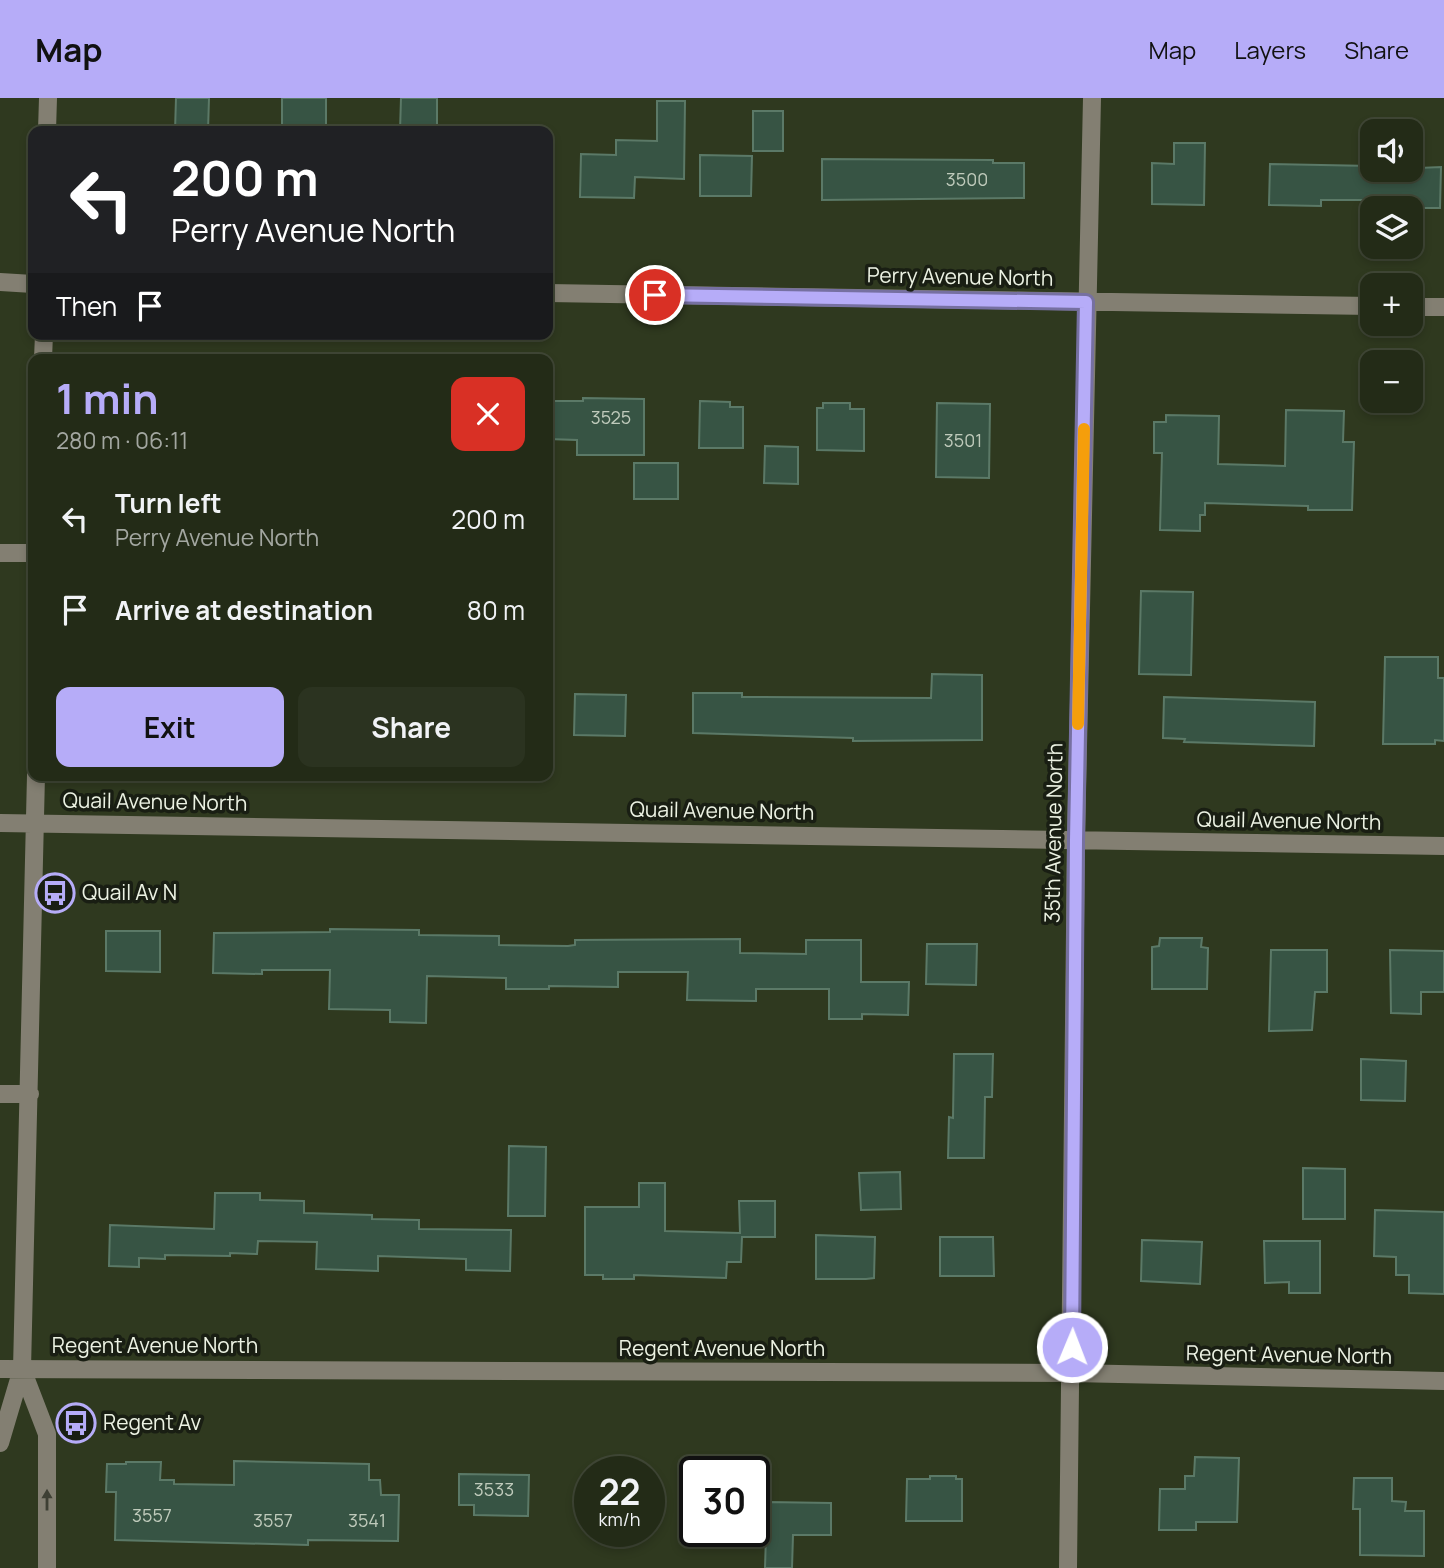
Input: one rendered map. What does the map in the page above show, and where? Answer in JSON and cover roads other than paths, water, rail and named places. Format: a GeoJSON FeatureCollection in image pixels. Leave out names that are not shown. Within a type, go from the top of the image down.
{"type":"FeatureCollection","features":[{"type":"Feature","properties":{"kind":"street"},"geometry":{"type":"LineString","coordinates":[[47,126],[48,98]]}},
{"type":"Feature","properties":{"kind":"street","name":"35th Avenue North"},"geometry":{"type":"LineString","coordinates":[[1068,1568],[1076,840],[1092,98]]}},
{"type":"Feature","properties":{"kind":"street"},"geometry":{"type":"LineString","coordinates":[[0,282],[28,284]]}},
{"type":"Feature","properties":{"kind":"street","name":"Perry Avenue North"},"geometry":{"type":"LineString","coordinates":[[553,293],[1360,306]]}},
{"type":"Feature","properties":{"kind":"street"},"geometry":{"type":"LineString","coordinates":[[1423,307],[1444,307]]}},
{"type":"Feature","properties":{"kind":"street"},"geometry":{"type":"LineString","coordinates":[[0,553],[28,553]]}},
{"type":"Feature","properties":{"kind":"street"},"geometry":{"type":"LineString","coordinates":[[0,1443],[22,1369],[36,781]]}},
{"type":"Feature","properties":{"kind":"street","name":"Quail Avenue North"},"geometry":{"type":"LineString","coordinates":[[0,822],[1444,846]]}},
{"type":"Feature","properties":{"kind":"street"},"geometry":{"type":"LineString","coordinates":[[0,1094],[30,1094]]}},
{"type":"Feature","properties":{"kind":"street","name":"Regent Avenue North"},"geometry":{"type":"LineString","coordinates":[[0,1369],[1072,1373],[1444,1381]]}},
{"type":"Feature","properties":{"kind":"street"},"geometry":{"type":"LineString","coordinates":[[22,1369],[47,1433],[47,1568]]}},
{"type":"Feature","properties":{"kind":"place","name":"Quail Av N"},"geometry":{"type":"Point","coordinates":[55,893]}},
{"type":"Feature","properties":{"kind":"place","name":"Regent Av"},"geometry":{"type":"Point","coordinates":[76,1423]}}]}
